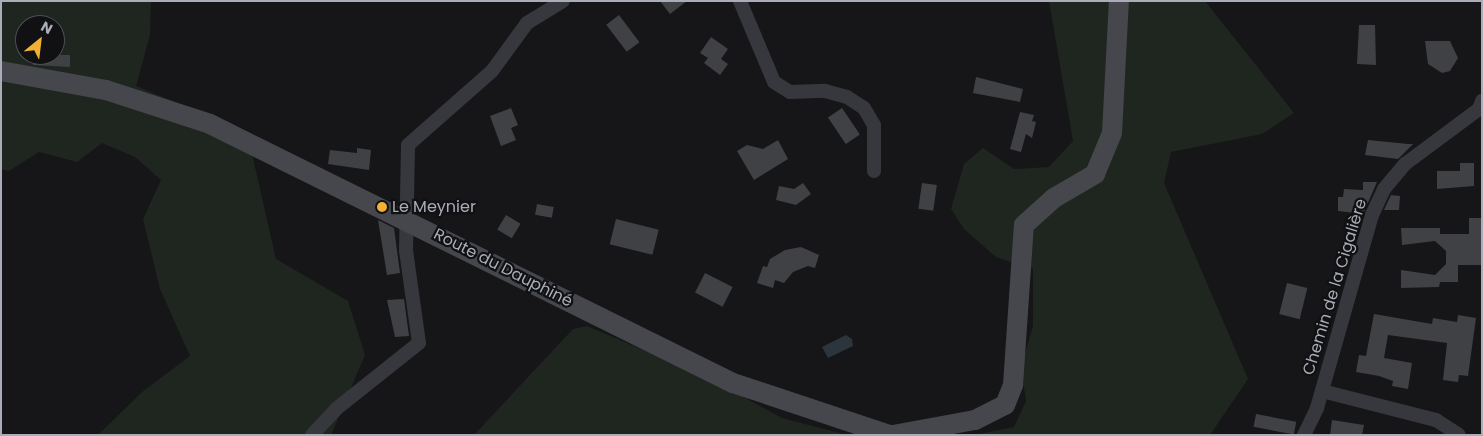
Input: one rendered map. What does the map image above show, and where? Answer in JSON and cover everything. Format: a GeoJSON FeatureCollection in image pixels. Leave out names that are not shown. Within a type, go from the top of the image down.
{"type":"FeatureCollection","features":[{"type":"Feature","properties":{"kind":"street"},"geometry":{"type":"LineString","coordinates":[[312,435],[336,409],[419,342],[404,218],[410,183],[408,146],[492,71],[527,23],[563,1]]}},
{"type":"Feature","properties":{"kind":"street"},"geometry":{"type":"LineString","coordinates":[[740,1],[774,82],[790,92],[825,91],[847,97],[864,108],[874,126],[874,171]]}},
{"type":"Feature","properties":{"kind":"street","name":"Route du Dauphiné"},"geometry":{"type":"LineString","coordinates":[[1,71],[150,101],[210,124],[404,218],[733,383],[891,435],[975,420],[1005,405],[1013,385],[1024,225],[1054,198],[1094,174],[1112,133],[1119,1]]}},
{"type":"Feature","properties":{"kind":"street","name":"Chemin de la Cigalière"},"geometry":{"type":"LineString","coordinates":[[1304,435],[1322,391],[1372,216],[1384,189],[1405,164],[1479,109],[1482,101]]}},
{"type":"Feature","properties":{"kind":"street"},"geometry":{"type":"LineString","coordinates":[[1322,391],[1436,420],[1459,435]]}},
{"type":"Feature","properties":{"kind":"shaded area"},"geometry":{"type":"Polygon","coordinates":[[[1,1],[151,1],[150,35],[136,86],[247,132],[276,259],[348,301],[365,355],[331,435],[98,435],[142,392],[190,356],[160,289],[143,219],[161,180],[135,157],[102,143],[77,162],[39,152],[9,171],[1,169],[1,1]]]}},
{"type":"Feature","properties":{"kind":"shaded area"},"geometry":{"type":"Polygon","coordinates":[[[1049,1],[1205,1],[1294,113],[1262,134],[1171,152],[1164,183],[1248,379],[1210,435],[974,435],[1014,427],[1026,401],[1021,368],[1033,326],[1033,269],[996,257],[964,229],[951,209],[964,164],[983,148],[1014,169],[1049,167],[1073,141],[1049,1]]]}},
{"type":"Feature","properties":{"kind":"shaded area"},"geometry":{"type":"Polygon","coordinates":[[[587,326],[705,376],[782,418],[847,435],[474,435],[573,329],[587,326]]]}},
{"type":"Feature","properties":{"kind":"shaded area"},"geometry":{"type":"Polygon","coordinates":[[[846,335],[852,339],[853,346],[828,358],[822,347],[846,335]]]}},
{"type":"Feature","properties":{"kind":"building"},"geometry":{"type":"Polygon","coordinates":[[[660,1],[687,1],[670,14],[660,1]]]}},
{"type":"Feature","properties":{"kind":"building"},"geometry":{"type":"Polygon","coordinates":[[[619,15],[639,42],[627,52],[606,25],[619,15]]]}},
{"type":"Feature","properties":{"kind":"building"},"geometry":{"type":"Polygon","coordinates":[[[1359,25],[1375,25],[1376,65],[1357,64],[1359,25]]]}},
{"type":"Feature","properties":{"kind":"building"},"geometry":{"type":"Polygon","coordinates":[[[711,37],[728,49],[721,59],[728,64],[720,75],[704,63],[708,58],[700,53],[711,37]]]}},
{"type":"Feature","properties":{"kind":"building"},"geometry":{"type":"Polygon","coordinates":[[[1425,41],[1450,41],[1458,58],[1450,71],[1442,73],[1428,64],[1425,41]]]}},
{"type":"Feature","properties":{"kind":"building"},"geometry":{"type":"Polygon","coordinates":[[[65,55],[70,55],[70,67],[33,65],[65,65],[65,55]]]}},
{"type":"Feature","properties":{"kind":"building"},"geometry":{"type":"Polygon","coordinates":[[[976,77],[1023,89],[1020,102],[973,93],[976,77]]]}},
{"type":"Feature","properties":{"kind":"building"},"geometry":{"type":"Polygon","coordinates":[[[511,108],[518,125],[511,128],[516,140],[501,146],[490,116],[511,108]]]}},
{"type":"Feature","properties":{"kind":"building"},"geometry":{"type":"Polygon","coordinates":[[[842,108],[860,135],[846,144],[828,118],[842,108]]]}},
{"type":"Feature","properties":{"kind":"building"},"geometry":{"type":"Polygon","coordinates":[[[1020,112],[1034,115],[1032,121],[1036,122],[1032,138],[1026,134],[1021,152],[1010,149],[1020,112]]]}},
{"type":"Feature","properties":{"kind":"building"},"geometry":{"type":"Polygon","coordinates":[[[778,140],[788,159],[754,180],[737,151],[747,145],[763,149],[778,140]]]}},
{"type":"Feature","properties":{"kind":"building"},"geometry":{"type":"Polygon","coordinates":[[[1368,140],[1413,144],[1398,159],[1365,155],[1368,140]]]}},
{"type":"Feature","properties":{"kind":"building"},"geometry":{"type":"Polygon","coordinates":[[[357,148],[371,150],[369,170],[328,164],[330,150],[357,153],[357,148]]]}},
{"type":"Feature","properties":{"kind":"building"},"geometry":{"type":"Polygon","coordinates":[[[1460,163],[1474,163],[1474,186],[1437,189],[1437,171],[1460,171],[1460,163]]]}},
{"type":"Feature","properties":{"kind":"building"},"geometry":{"type":"Polygon","coordinates":[[[1363,182],[1377,182],[1363,214],[1338,211],[1338,197],[1343,197],[1344,189],[1363,190],[1363,182]]]}},
{"type":"Feature","properties":{"kind":"building"},"geometry":{"type":"Polygon","coordinates":[[[803,183],[811,194],[796,205],[776,200],[779,186],[794,189],[803,183]]]}},
{"type":"Feature","properties":{"kind":"building"},"geometry":{"type":"Polygon","coordinates":[[[922,183],[937,185],[933,211],[918,209],[922,183]]]}},
{"type":"Feature","properties":{"kind":"building"},"geometry":{"type":"Polygon","coordinates":[[[1391,195],[1400,196],[1399,210],[1384,210],[1391,195]]]}},
{"type":"Feature","properties":{"kind":"building"},"geometry":{"type":"Polygon","coordinates":[[[537,204],[554,207],[552,218],[535,215],[537,204]]]}},
{"type":"Feature","properties":{"kind":"building"},"geometry":{"type":"Polygon","coordinates":[[[506,215],[521,224],[512,238],[497,230],[506,215]]]}},
{"type":"Feature","properties":{"kind":"building"},"geometry":{"type":"Polygon","coordinates":[[[1469,218],[1482,218],[1482,265],[1458,265],[1458,282],[1440,282],[1439,287],[1401,288],[1401,270],[1435,275],[1446,264],[1446,251],[1435,241],[1402,245],[1401,228],[1440,228],[1440,234],[1469,234],[1469,218]]]}},
{"type":"Feature","properties":{"kind":"building"},"geometry":{"type":"Polygon","coordinates":[[[616,219],[659,230],[652,255],[610,244],[616,219]]]}},
{"type":"Feature","properties":{"kind":"building"},"geometry":{"type":"Polygon","coordinates":[[[378,220],[394,228],[400,273],[387,275],[378,220]]]}},
{"type":"Feature","properties":{"kind":"building"},"geometry":{"type":"Polygon","coordinates":[[[801,247],[819,255],[815,268],[808,266],[793,272],[784,283],[775,280],[773,288],[757,283],[763,266],[767,267],[770,259],[785,250],[801,247]]]}},
{"type":"Feature","properties":{"kind":"building"},"geometry":{"type":"Polygon","coordinates":[[[705,273],[733,287],[723,307],[695,293],[705,273]]]}},
{"type":"Feature","properties":{"kind":"building"},"geometry":{"type":"Polygon","coordinates":[[[1287,283],[1307,288],[1300,319],[1279,314],[1287,283]]]}},
{"type":"Feature","properties":{"kind":"building"},"geometry":{"type":"Polygon","coordinates":[[[404,299],[409,336],[395,337],[387,300],[404,299]]]}},
{"type":"Feature","properties":{"kind":"building"},"geometry":{"type":"Polygon","coordinates":[[[1374,314],[1432,324],[1433,318],[1457,322],[1458,315],[1476,318],[1468,376],[1459,375],[1458,382],[1443,380],[1447,343],[1388,335],[1384,358],[1412,363],[1408,389],[1392,386],[1393,381],[1379,376],[1356,372],[1359,355],[1366,356],[1374,314]]]}},
{"type":"Feature","properties":{"kind":"building"},"geometry":{"type":"Polygon","coordinates":[[[1256,414],[1296,422],[1294,435],[1254,427],[1256,414]]]}},
{"type":"Feature","properties":{"kind":"building"},"geometry":{"type":"Polygon","coordinates":[[[1332,420],[1364,425],[1362,435],[1330,435],[1332,420]]]}},
{"type":"Feature","properties":{"kind":"place","name":"Le Meynier"},"geometry":{"type":"Point","coordinates":[382,207]}}]}
